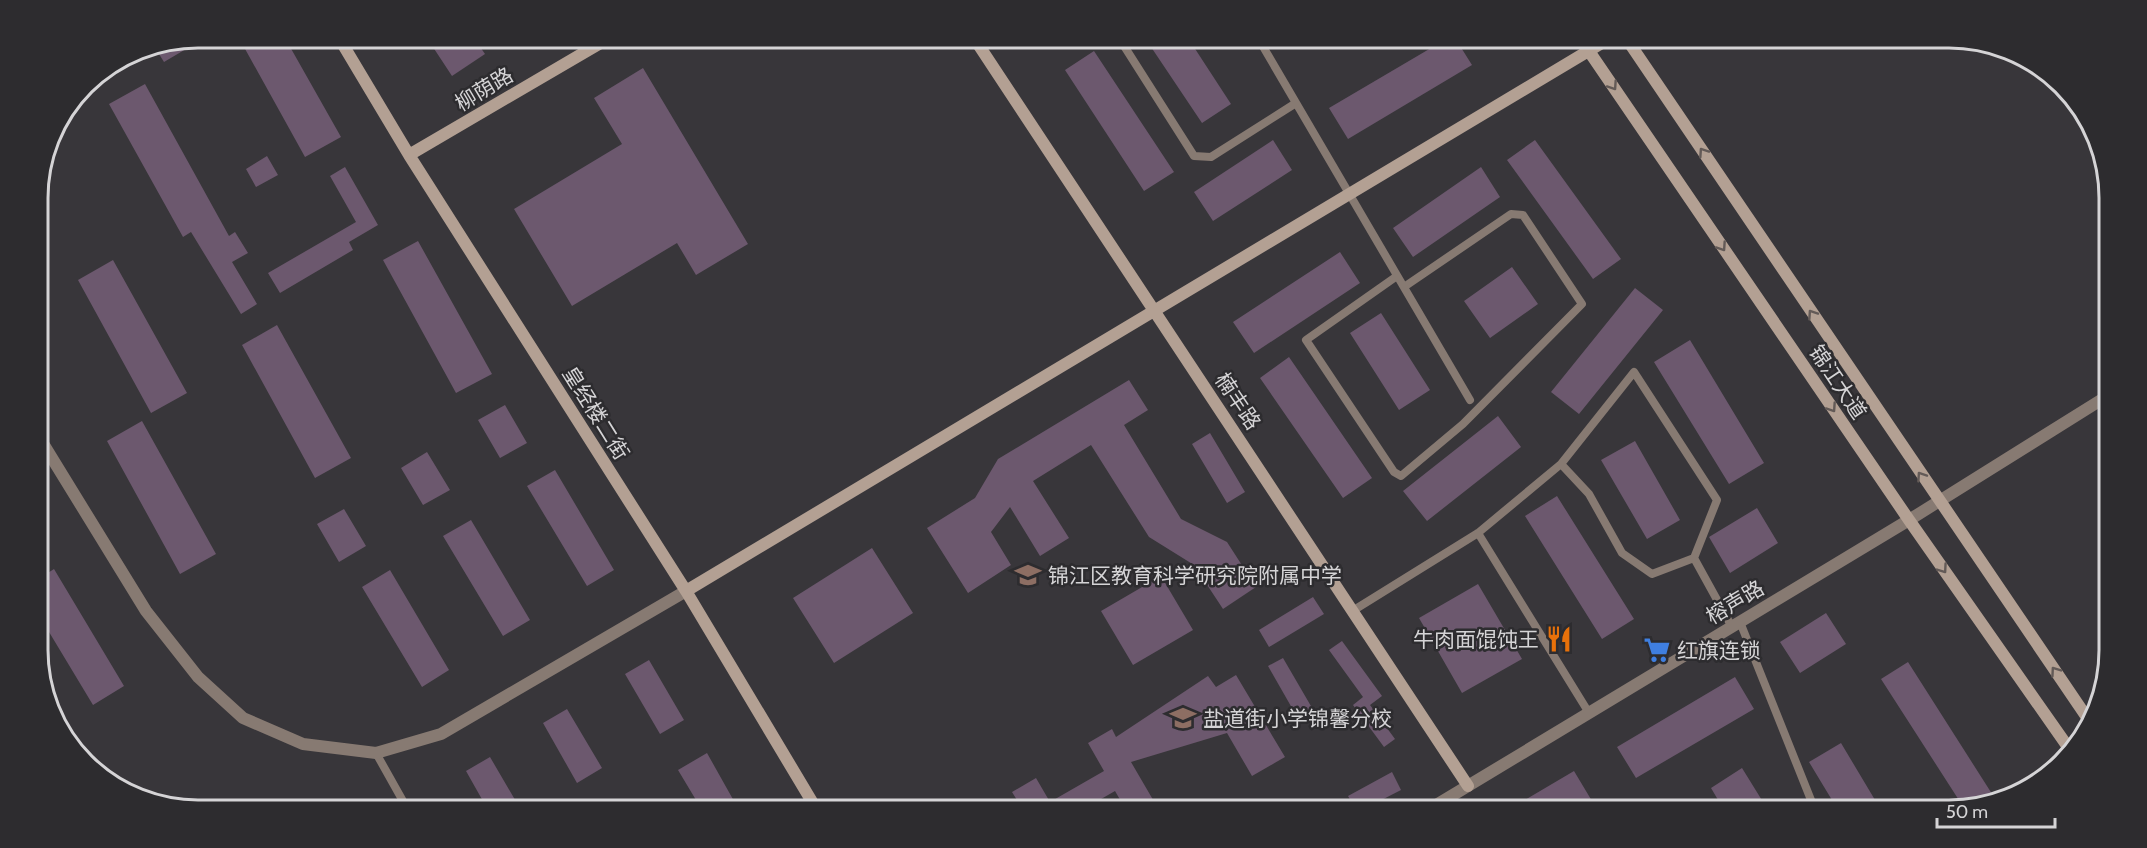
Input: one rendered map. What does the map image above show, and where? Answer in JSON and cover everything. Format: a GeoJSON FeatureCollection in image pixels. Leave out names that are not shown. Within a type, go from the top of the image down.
{"type":"FeatureCollection","features":[{"type":"Feature","properties":{"kind":"street","name":"皇经楼二街"},"geometry":{"type":"LineString","coordinates":[[345,48],[409,155],[686,591],[812,800]]}},
{"type":"Feature","properties":{"kind":"street","name":"柳荫路"},"geometry":{"type":"LineString","coordinates":[[409,155],[592,48]]}},
{"type":"Feature","properties":{"kind":"street","name":"楠丰路"},"geometry":{"type":"LineString","coordinates":[[981,48],[1354,610],[1468,786]]}},
{"type":"Feature","properties":{"kind":"street"},"geometry":{"type":"LineString","coordinates":[[48,452],[146,611],[198,677],[243,718],[303,744],[376,753],[441,734],[686,591],[1592,48]]}},
{"type":"Feature","properties":{"kind":"street","name":"锦江大道"},"geometry":{"type":"LineString","coordinates":[[1633,48],[1937,500],[2084,713]]}},
{"type":"Feature","properties":{"kind":"street","name":"锦江大道"},"geometry":{"type":"LineString","coordinates":[[1588,50],[1909,520],[2066,744]]}},
{"type":"Feature","properties":{"kind":"street","name":"榕声路"},"geometry":{"type":"LineString","coordinates":[[1445,800],[1909,520],[1937,500],[2099,401]]}},
{"type":"Feature","properties":{"kind":"lane"},"geometry":{"type":"LineString","coordinates":[[1125,48],[1194,156],[1211,158],[1296,103]]}},
{"type":"Feature","properties":{"kind":"lane"},"geometry":{"type":"LineString","coordinates":[[1264,48],[1470,400]]}},
{"type":"Feature","properties":{"kind":"lane"},"geometry":{"type":"LineString","coordinates":[[1397,276],[1306,340],[1395,472],[1401,476],[1463,424],[1582,304],[1523,215],[1511,214],[1404,287]]}},
{"type":"Feature","properties":{"kind":"lane"},"geometry":{"type":"LineString","coordinates":[[1354,610],[1478,533],[1562,464],[1634,372],[1717,501],[1694,558],[1652,574],[1622,553],[1588,494],[1562,464]]}},
{"type":"Feature","properties":{"kind":"lane"},"geometry":{"type":"LineString","coordinates":[[1478,533],[1589,713]]}},
{"type":"Feature","properties":{"kind":"lane"},"geometry":{"type":"LineString","coordinates":[[1694,558],[1736,624],[1811,800]]}},
{"type":"Feature","properties":{"kind":"lane"},"geometry":{"type":"LineString","coordinates":[[376,753],[402,800]]}},
{"type":"Feature","properties":{"kind":"building"},"geometry":{"type":"Polygon","coordinates":[[[245,48],[291,48],[341,137],[305,157],[245,48]]]}},
{"type":"Feature","properties":{"kind":"building"},"geometry":{"type":"Polygon","coordinates":[[[434,48],[481,48],[485,54],[452,76],[434,48]]]}},
{"type":"Feature","properties":{"kind":"building"},"geometry":{"type":"Polygon","coordinates":[[[1152,48],[1195,48],[1231,104],[1202,123],[1152,48]]]}},
{"type":"Feature","properties":{"kind":"building"},"geometry":{"type":"Polygon","coordinates":[[[1431,48],[1461,48],[1472,65],[1348,139],[1329,108],[1431,48]]]}},
{"type":"Feature","properties":{"kind":"building"},"geometry":{"type":"Polygon","coordinates":[[[187,49],[164,62],[159,54],[187,49]]]}},
{"type":"Feature","properties":{"kind":"building"},"geometry":{"type":"Polygon","coordinates":[[[1094,51],[1174,172],[1144,191],[1065,70],[1094,51]]]}},
{"type":"Feature","properties":{"kind":"building"},"geometry":{"type":"Polygon","coordinates":[[[643,68],[748,244],[696,275],[677,243],[572,306],[514,209],[622,144],[594,98],[643,68]]]}},
{"type":"Feature","properties":{"kind":"building"},"geometry":{"type":"Polygon","coordinates":[[[145,84],[229,236],[235,232],[248,253],[232,262],[257,304],[241,314],[191,232],[183,237],[109,104],[145,84]]]}},
{"type":"Feature","properties":{"kind":"building"},"geometry":{"type":"Polygon","coordinates":[[[1273,140],[1292,170],[1213,221],[1194,192],[1273,140]]]}},
{"type":"Feature","properties":{"kind":"building"},"geometry":{"type":"Polygon","coordinates":[[[1535,140],[1621,259],[1593,279],[1507,160],[1535,140]]]}},
{"type":"Feature","properties":{"kind":"building"},"geometry":{"type":"Polygon","coordinates":[[[267,156],[278,175],[256,187],[246,169],[267,156]]]}},
{"type":"Feature","properties":{"kind":"building"},"geometry":{"type":"Polygon","coordinates":[[[345,167],[378,225],[349,242],[353,250],[280,293],[268,273],[356,222],[330,176],[345,167]]]}},
{"type":"Feature","properties":{"kind":"building"},"geometry":{"type":"Polygon","coordinates":[[[1481,167],[1500,197],[1413,257],[1393,228],[1481,167]]]}},
{"type":"Feature","properties":{"kind":"building"},"geometry":{"type":"Polygon","coordinates":[[[418,241],[492,374],[456,393],[383,260],[418,241]]]}},
{"type":"Feature","properties":{"kind":"building"},"geometry":{"type":"Polygon","coordinates":[[[1340,252],[1360,283],[1254,353],[1233,322],[1340,252]]]}},
{"type":"Feature","properties":{"kind":"building"},"geometry":{"type":"Polygon","coordinates":[[[113,260],[187,393],[151,413],[78,280],[113,260]]]}},
{"type":"Feature","properties":{"kind":"building"},"geometry":{"type":"Polygon","coordinates":[[[1512,267],[1538,304],[1490,338],[1464,301],[1512,267]]]}},
{"type":"Feature","properties":{"kind":"building"},"geometry":{"type":"Polygon","coordinates":[[[1635,288],[1663,310],[1579,414],[1551,392],[1635,288]]]}},
{"type":"Feature","properties":{"kind":"building"},"geometry":{"type":"Polygon","coordinates":[[[1381,313],[1430,390],[1399,410],[1350,333],[1381,313]]]}},
{"type":"Feature","properties":{"kind":"building"},"geometry":{"type":"Polygon","coordinates":[[[277,325],[351,458],[315,478],[242,345],[277,325]]]}},
{"type":"Feature","properties":{"kind":"building"},"geometry":{"type":"Polygon","coordinates":[[[1690,340],[1764,463],[1729,484],[1654,362],[1690,340]]]}},
{"type":"Feature","properties":{"kind":"building"},"geometry":{"type":"Polygon","coordinates":[[[1289,357],[1372,478],[1343,498],[1260,378],[1289,357]]]}},
{"type":"Feature","properties":{"kind":"building"},"geometry":{"type":"Polygon","coordinates":[[[1129,380],[1148,410],[1124,425],[1181,519],[1227,542],[1256,587],[1223,609],[1194,565],[1149,537],[1091,445],[1033,481],[1069,538],[1040,556],[1010,507],[991,532],[1011,565],[968,593],[927,528],[975,498],[998,459],[1129,380]]]}},
{"type":"Feature","properties":{"kind":"building"},"geometry":{"type":"Polygon","coordinates":[[[505,405],[527,443],[500,458],[478,420],[505,405]]]}},
{"type":"Feature","properties":{"kind":"building"},"geometry":{"type":"Polygon","coordinates":[[[1498,416],[1521,447],[1427,521],[1403,491],[1498,416]]]}},
{"type":"Feature","properties":{"kind":"building"},"geometry":{"type":"Polygon","coordinates":[[[142,421],[216,554],[180,574],[107,441],[142,421]]]}},
{"type":"Feature","properties":{"kind":"building"},"geometry":{"type":"Polygon","coordinates":[[[1210,433],[1245,492],[1227,503],[1192,444],[1210,433]]]}},
{"type":"Feature","properties":{"kind":"building"},"geometry":{"type":"Polygon","coordinates":[[[1635,441],[1680,520],[1647,539],[1601,460],[1635,441]]]}},
{"type":"Feature","properties":{"kind":"building"},"geometry":{"type":"Polygon","coordinates":[[[427,452],[450,490],[423,505],[401,468],[427,452]]]}},
{"type":"Feature","properties":{"kind":"building"},"geometry":{"type":"Polygon","coordinates":[[[555,470],[614,570],[587,586],[527,486],[555,470]]]}},
{"type":"Feature","properties":{"kind":"building"},"geometry":{"type":"Polygon","coordinates":[[[1557,496],[1634,619],[1602,639],[1525,516],[1557,496]]]}},
{"type":"Feature","properties":{"kind":"building"},"geometry":{"type":"Polygon","coordinates":[[[1757,508],[1778,543],[1730,573],[1709,537],[1757,508]]]}},
{"type":"Feature","properties":{"kind":"building"},"geometry":{"type":"Polygon","coordinates":[[[344,509],[366,546],[339,562],[317,524],[344,509]]]}},
{"type":"Feature","properties":{"kind":"building"},"geometry":{"type":"Polygon","coordinates":[[[471,520],[530,620],[503,636],[443,536],[471,520]]]}},
{"type":"Feature","properties":{"kind":"building"},"geometry":{"type":"Polygon","coordinates":[[[872,548],[913,613],[834,663],[793,598],[872,548]]]}},
{"type":"Feature","properties":{"kind":"building"},"geometry":{"type":"Polygon","coordinates":[[[54,569],[124,686],[93,705],[48,630],[48,573],[54,569]]]}},
{"type":"Feature","properties":{"kind":"building"},"geometry":{"type":"Polygon","coordinates":[[[390,570],[449,670],[422,687],[362,587],[390,570]]]}},
{"type":"Feature","properties":{"kind":"building"},"geometry":{"type":"Polygon","coordinates":[[[1161,576],[1193,630],[1133,665],[1101,611],[1161,576]]]}},
{"type":"Feature","properties":{"kind":"building"},"geometry":{"type":"Polygon","coordinates":[[[1478,584],[1522,659],[1462,693],[1419,618],[1478,584]]]}},
{"type":"Feature","properties":{"kind":"building"},"geometry":{"type":"Polygon","coordinates":[[[1313,597],[1324,614],[1269,647],[1259,630],[1313,597]]]}},
{"type":"Feature","properties":{"kind":"building"},"geometry":{"type":"Polygon","coordinates":[[[1826,613],[1846,644],[1800,673],[1780,642],[1826,613]]]}},
{"type":"Feature","properties":{"kind":"building"},"geometry":{"type":"Polygon","coordinates":[[[1342,641],[1382,696],[1370,705],[1395,739],[1384,747],[1353,705],[1363,697],[1329,650],[1342,641]]]}},
{"type":"Feature","properties":{"kind":"building"},"geometry":{"type":"Polygon","coordinates":[[[1283,658],[1315,713],[1300,722],[1268,666],[1283,658]]]}},
{"type":"Feature","properties":{"kind":"building"},"geometry":{"type":"Polygon","coordinates":[[[649,660],[684,720],[660,734],[625,674],[649,660]]]}},
{"type":"Feature","properties":{"kind":"building"},"geometry":{"type":"Polygon","coordinates":[[[1908,662],[1992,793],[1959,800],[1881,679],[1908,662]]]}},
{"type":"Feature","properties":{"kind":"building"},"geometry":{"type":"Polygon","coordinates":[[[1236,675],[1285,757],[1252,776],[1227,733],[1131,762],[1153,800],[1120,800],[1115,791],[1099,800],[1053,800],[1104,771],[1088,743],[1112,729],[1116,737],[1208,676],[1216,687],[1236,675]]]}},
{"type":"Feature","properties":{"kind":"building"},"geometry":{"type":"Polygon","coordinates":[[[1735,677],[1754,709],[1636,778],[1617,747],[1735,677]]]}},
{"type":"Feature","properties":{"kind":"building"},"geometry":{"type":"Polygon","coordinates":[[[567,709],[602,768],[577,783],[543,723],[567,709]]]}},
{"type":"Feature","properties":{"kind":"building"},"geometry":{"type":"Polygon","coordinates":[[[1841,743],[1875,800],[1832,800],[1809,762],[1841,743]]]}},
{"type":"Feature","properties":{"kind":"building"},"geometry":{"type":"Polygon","coordinates":[[[707,753],[733,800],[696,800],[678,770],[707,753]]]}},
{"type":"Feature","properties":{"kind":"building"},"geometry":{"type":"Polygon","coordinates":[[[490,757],[515,800],[482,800],[466,771],[490,757]]]}},
{"type":"Feature","properties":{"kind":"building"},"geometry":{"type":"Polygon","coordinates":[[[1742,768],[1762,800],[1718,800],[1711,788],[1742,768]]]}},
{"type":"Feature","properties":{"kind":"building"},"geometry":{"type":"Polygon","coordinates":[[[1574,771],[1591,800],[1525,800],[1574,771]]]}},
{"type":"Feature","properties":{"kind":"building"},"geometry":{"type":"Polygon","coordinates":[[[1392,772],[1401,790],[1382,800],[1350,800],[1348,796],[1392,772]]]}},
{"type":"Feature","properties":{"kind":"building"},"geometry":{"type":"Polygon","coordinates":[[[1036,778],[1049,800],[1017,800],[1012,792],[1036,778]]]}},
{"type":"Feature","properties":{"kind":"place","name":"锦江区教育科学研究院附属中学"},"geometry":{"type":"Point","coordinates":[1028,575]}},
{"type":"Feature","properties":{"kind":"place","name":"牛肉面馄饨王"},"geometry":{"type":"Point","coordinates":[1559,639]}},
{"type":"Feature","properties":{"kind":"place","name":"红旗连锁"},"geometry":{"type":"Point","coordinates":[1657,650]}},
{"type":"Feature","properties":{"kind":"place","name":"盐道街小学锦馨分校"},"geometry":{"type":"Point","coordinates":[1183,718]}}]}
